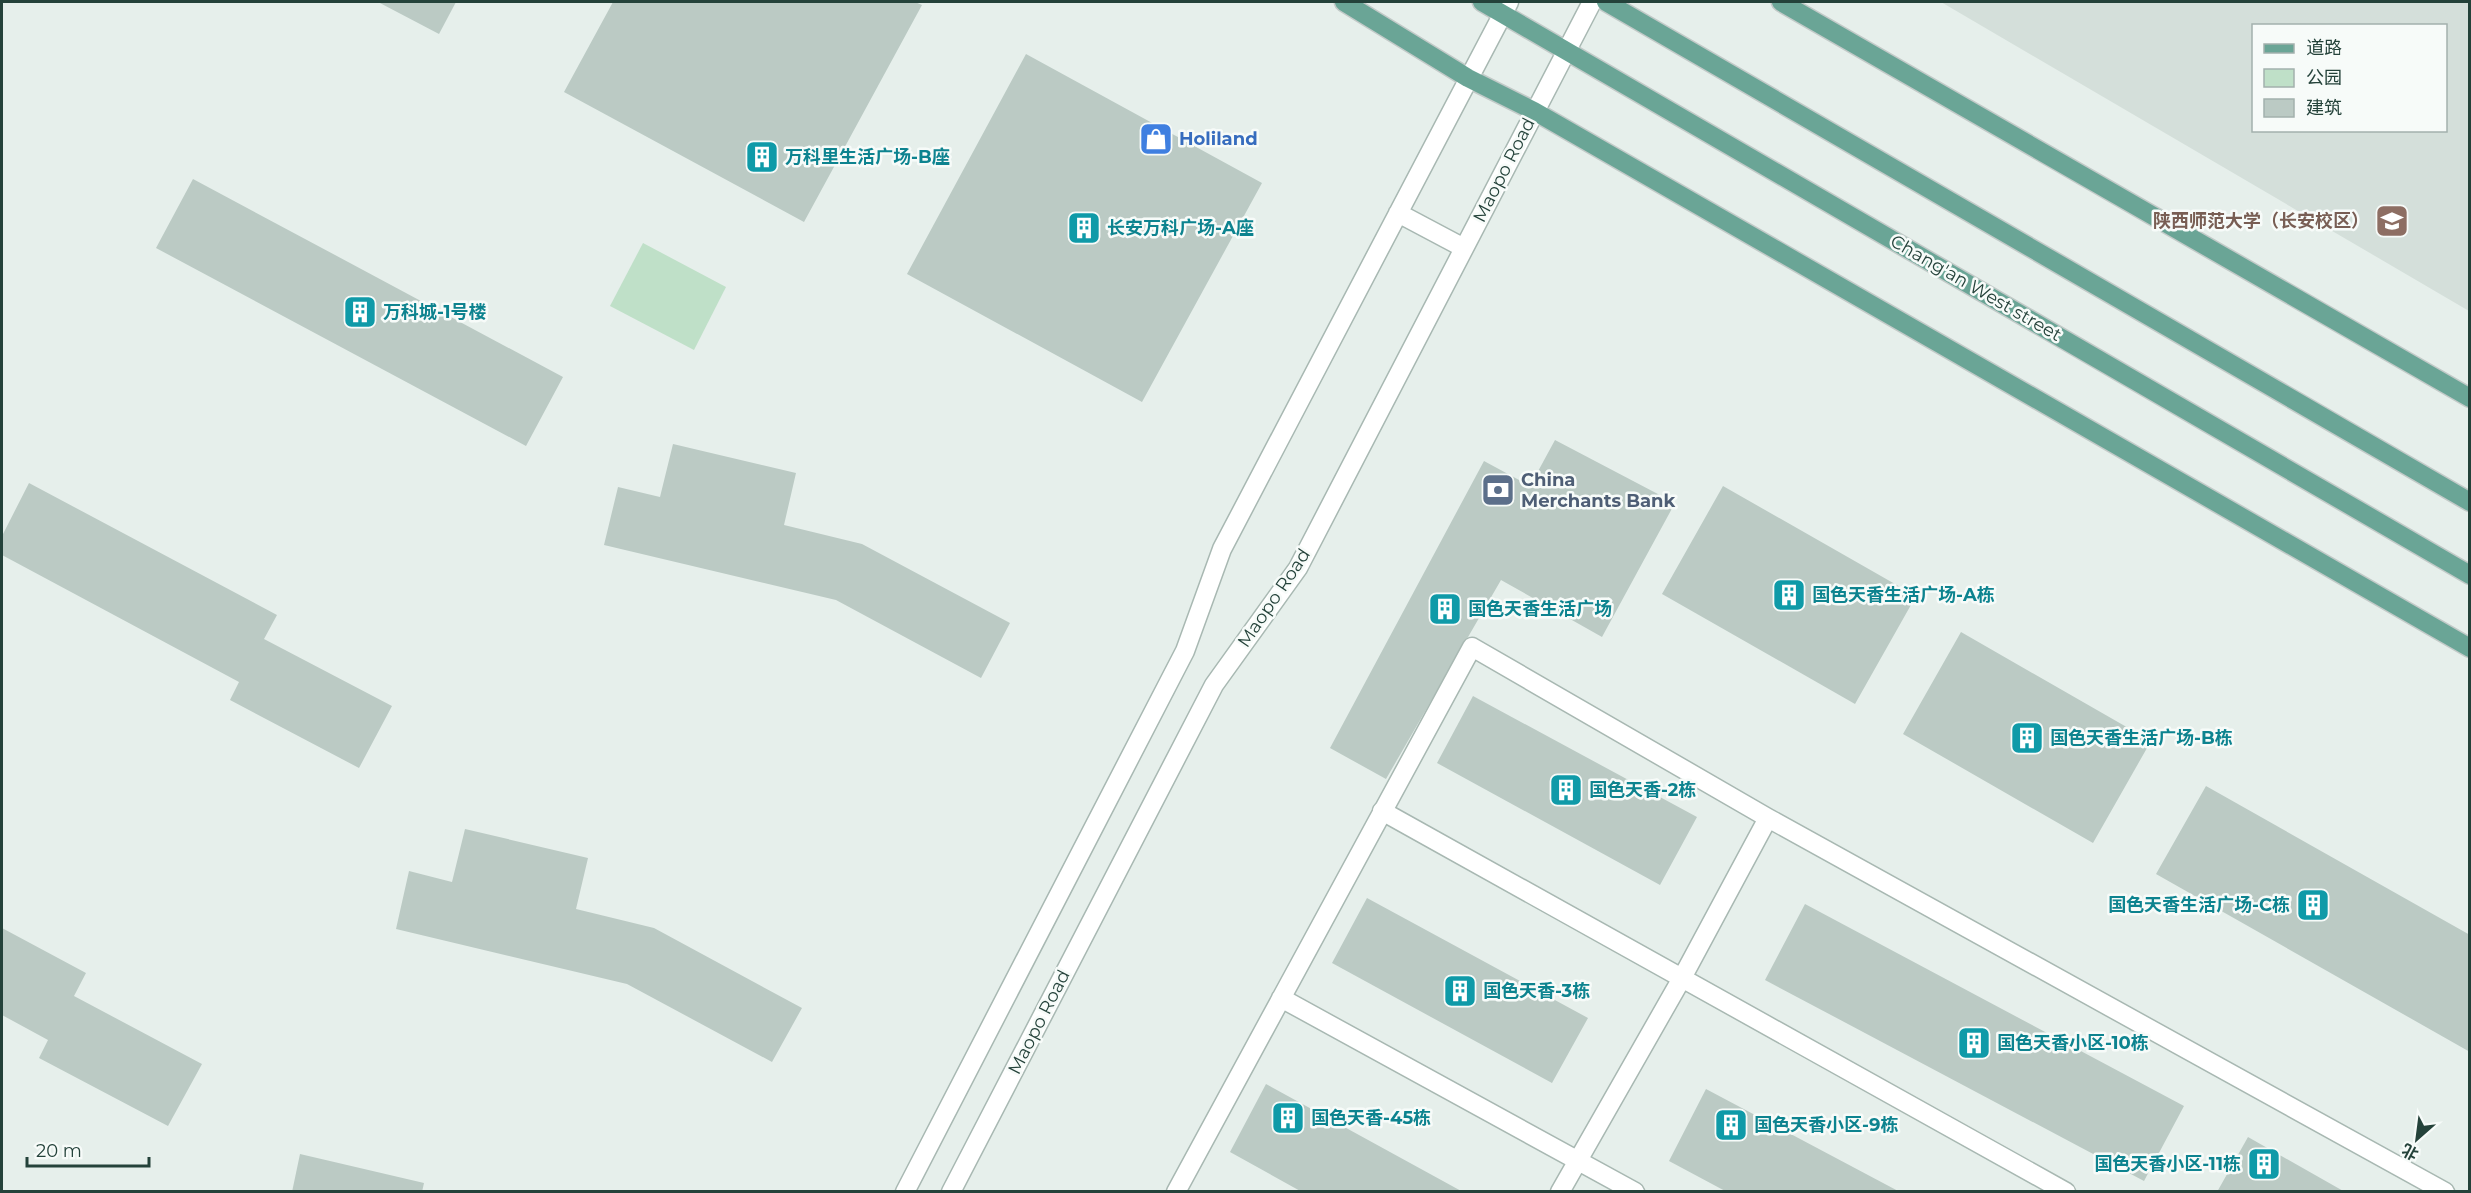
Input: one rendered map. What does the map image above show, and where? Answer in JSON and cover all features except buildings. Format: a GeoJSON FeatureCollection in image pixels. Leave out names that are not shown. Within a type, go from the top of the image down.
{"type":"FeatureCollection","features":[{"type":"Feature","properties":{"kind":"main road"},"geometry":{"type":"LineString","coordinates":[[1344,2],[1468,78],[1534,111],[2469,648]]}},
{"type":"Feature","properties":{"kind":"main road","name":"Chang'an West street"},"geometry":{"type":"LineString","coordinates":[[1482,2],[1506,7],[1566,50],[2469,575]]}},
{"type":"Feature","properties":{"kind":"main road"},"geometry":{"type":"LineString","coordinates":[[1606,2],[2469,502]]}},
{"type":"Feature","properties":{"kind":"main road"},"geometry":{"type":"LineString","coordinates":[[1781,2],[2469,398]]}},
{"type":"Feature","properties":{"kind":"street","name":"Maopo Road"},"geometry":{"type":"LineString","coordinates":[[951,1191],[1214,685],[1299,568],[1592,2]]}},
{"type":"Feature","properties":{"kind":"street"},"geometry":{"type":"LineString","coordinates":[[905,1191],[1185,651],[1222,549],[1506,7]]}},
{"type":"Feature","properties":{"kind":"street"},"geometry":{"type":"LineString","coordinates":[[1398,213],[1464,248]]}},
{"type":"Feature","properties":{"kind":"street"},"geometry":{"type":"LineString","coordinates":[[1176,1191],[1472,647],[1768,818],[2445,1191]]}},
{"type":"Feature","properties":{"kind":"street"},"geometry":{"type":"LineString","coordinates":[[1382,811],[2066,1191]]}},
{"type":"Feature","properties":{"kind":"street"},"geometry":{"type":"LineString","coordinates":[[1560,1191],[1682,978],[1768,818]]}},
{"type":"Feature","properties":{"kind":"street"},"geometry":{"type":"LineString","coordinates":[[1281,998],[1635,1191]]}},
{"type":"Feature","properties":{"kind":"shaded area","name":"陕西师范大学（长安校区）"},"geometry":{"type":"Polygon","coordinates":[[[1941,2],[2469,2],[2469,311],[1941,2]]]}},
{"type":"Feature","properties":{"kind":"green space"},"geometry":{"type":"Polygon","coordinates":[[[643,243],[726,287],[694,350],[610,306],[643,243]]]}},
{"type":"Feature","properties":{"kind":"place","name":"Holiland"},"geometry":{"type":"Point","coordinates":[1156,139]}},
{"type":"Feature","properties":{"kind":"place","name":"万科里生活广场-B座"},"geometry":{"type":"Point","coordinates":[762,157]}},
{"type":"Feature","properties":{"kind":"place","name":"陕西师范大学（长安校区）"},"geometry":{"type":"Point","coordinates":[2392,221]}},
{"type":"Feature","properties":{"kind":"place","name":"长安万科广场-A座"},"geometry":{"type":"Point","coordinates":[1084,228]}},
{"type":"Feature","properties":{"kind":"place","name":"万科城-1号楼"},"geometry":{"type":"Point","coordinates":[360,312]}},
{"type":"Feature","properties":{"kind":"place","name":"China Merchants Bank"},"geometry":{"type":"Point","coordinates":[1498,490]}},
{"type":"Feature","properties":{"kind":"place","name":"国色天香生活广场-A栋"},"geometry":{"type":"Point","coordinates":[1789,595]}},
{"type":"Feature","properties":{"kind":"place","name":"国色天香生活广场"},"geometry":{"type":"Point","coordinates":[1445,609]}},
{"type":"Feature","properties":{"kind":"place","name":"国色天香生活广场-B栋"},"geometry":{"type":"Point","coordinates":[2027,738]}},
{"type":"Feature","properties":{"kind":"place","name":"国色天香-2栋"},"geometry":{"type":"Point","coordinates":[1566,790]}},
{"type":"Feature","properties":{"kind":"place","name":"国色天香生活广场-C栋"},"geometry":{"type":"Point","coordinates":[2313,905]}},
{"type":"Feature","properties":{"kind":"place","name":"国色天香-3栋"},"geometry":{"type":"Point","coordinates":[1460,991]}},
{"type":"Feature","properties":{"kind":"place","name":"国色天香小区-10栋"},"geometry":{"type":"Point","coordinates":[1974,1043]}},
{"type":"Feature","properties":{"kind":"place","name":"国色天香-45栋"},"geometry":{"type":"Point","coordinates":[1288,1118]}},
{"type":"Feature","properties":{"kind":"place","name":"国色天香小区-9栋"},"geometry":{"type":"Point","coordinates":[1731,1125]}},
{"type":"Feature","properties":{"kind":"place","name":"国色天香小区-11栋"},"geometry":{"type":"Point","coordinates":[2264,1164]}}]}
